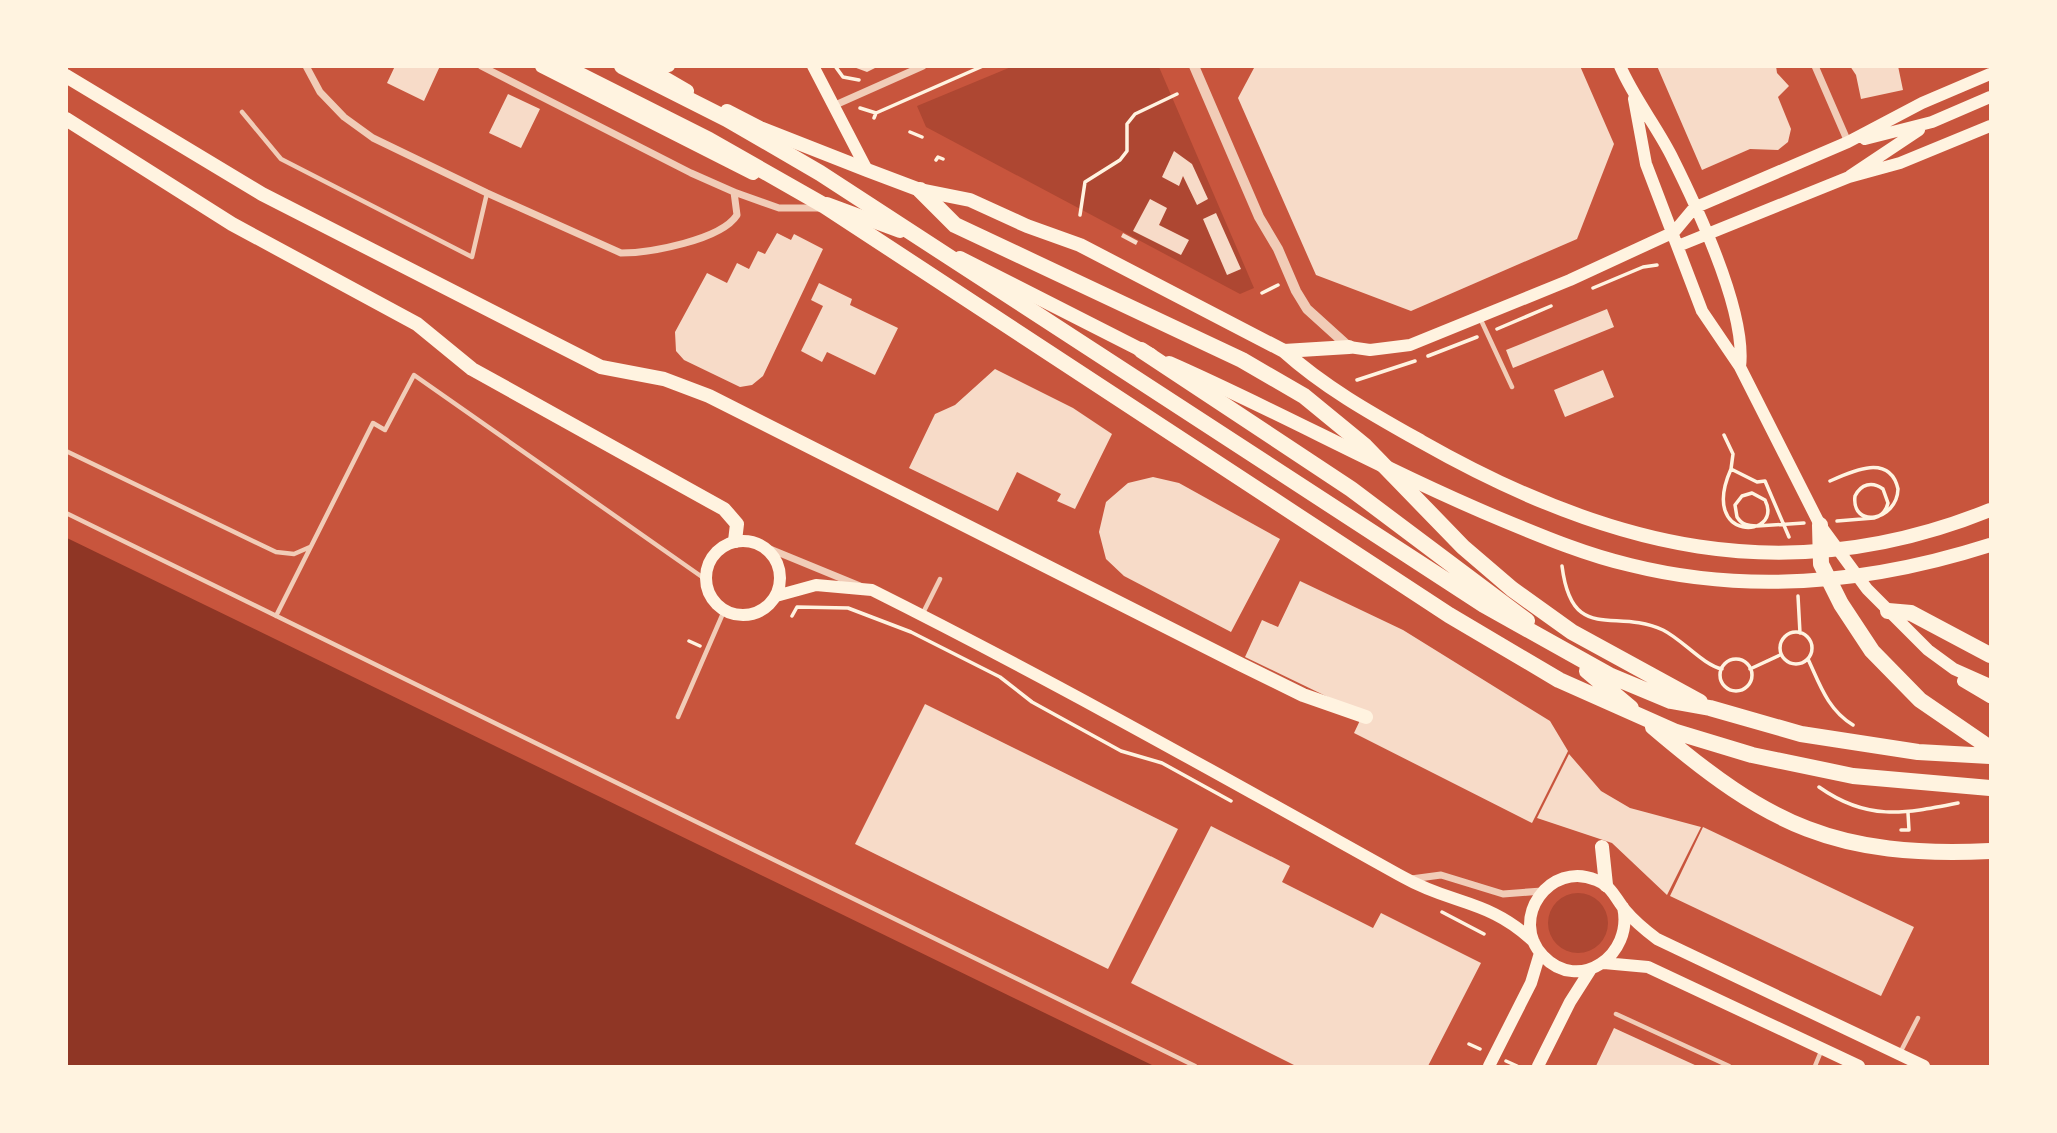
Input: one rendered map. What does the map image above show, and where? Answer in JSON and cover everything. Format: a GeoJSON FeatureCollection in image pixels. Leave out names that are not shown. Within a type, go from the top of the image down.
{"type":"FeatureCollection","features":[{"type":"Feature","properties":{"kind":"highway"},"geometry":{"type":"LineString","coordinates":[[542,66],[783,188],[942,249],[1141,350],[1453,499],[1591,554],[1651,570],[1721,581],[1835,580],[1902,569],[1990,545]]}},
{"type":"Feature","properties":{"kind":"highway"},"geometry":{"type":"LineString","coordinates":[[562,66],[709,140],[825,206],[1458,620],[1559,680],[1676,732],[1752,755],[1853,776],[1990,788]]}},
{"type":"Feature","properties":{"kind":"highway"},"geometry":{"type":"LineString","coordinates":[[622,66],[727,119],[820,173],[1531,633],[1643,690],[1671,701],[1710,708],[1835,740],[1918,752],[1990,756]]}},
{"type":"Feature","properties":{"kind":"highway"},"geometry":{"type":"LineString","coordinates":[[646,67],[760,128],[920,190],[970,200],[1080,246],[1284,351],[1306,371],[1350,399],[1468,468],[1550,507],[1599,525],[1719,550],[1774,554],[1826,551],[1895,541],[1990,510]]}},
{"type":"Feature","properties":{"kind":"highway"},"geometry":{"type":"LineString","coordinates":[[66,76],[262,194],[601,367],[664,379],[709,396],[1303,695],[1366,717]]}},
{"type":"Feature","properties":{"kind":"highway"},"geometry":{"type":"LineString","coordinates":[[66,119],[232,224],[417,324],[471,369],[724,509],[737,524],[735,541]]}},
{"type":"Feature","properties":{"kind":"highway"},"geometry":{"type":"LineString","coordinates":[[920,190],[955,225],[1242,360],[1304,396],[1365,446],[1462,547],[1512,589],[1572,632],[1710,708]]}},
{"type":"Feature","properties":{"kind":"highway"},"geometry":{"type":"LineString","coordinates":[[1284,351],[1349,347]]}},
{"type":"Feature","properties":{"kind":"highway"},"geometry":{"type":"LineString","coordinates":[[1141,350],[1404,527],[1532,625],[1700,767],[1764,811],[1808,830],[1863,846],[1905,852],[1990,851]]}},
{"type":"Feature","properties":{"kind":"highway"},"geometry":{"type":"LineString","coordinates":[[1820,525],[1821,564],[1841,604],[1872,651],[1920,700],[1990,748]]}},
{"type":"Feature","properties":{"kind":"highway"},"geometry":{"type":"LineString","coordinates":[[1888,611],[1911,613],[1990,654]]}},
{"type":"Feature","properties":{"kind":"highway"},"geometry":{"type":"LineString","coordinates":[[1602,847],[1606,885]]}},
{"type":"Feature","properties":{"kind":"main road"},"geometry":{"type":"LineString","coordinates":[[646,67],[669,66]]}},
{"type":"Feature","properties":{"kind":"main road"},"geometry":{"type":"LineString","coordinates":[[813,66],[867,170]]}},
{"type":"Feature","properties":{"kind":"main road"},"geometry":{"type":"LineString","coordinates":[[1620,66],[1634,99],[1670,154],[1706,235],[1731,299],[1742,354],[1740,367]]}},
{"type":"Feature","properties":{"kind":"main road"},"geometry":{"type":"LineString","coordinates":[[1349,347],[1370,350],[1410,345],[1480,317],[1674,232],[1694,208],[1848,142],[1922,103],[1990,74]]}},
{"type":"Feature","properties":{"kind":"main road"},"geometry":{"type":"LineString","coordinates":[[1848,142],[1931,122],[1990,97]]}},
{"type":"Feature","properties":{"kind":"main road"},"geometry":{"type":"LineString","coordinates":[[1634,99],[1646,164],[1702,311],[1740,367],[1820,525],[1854,573],[1928,650],[1954,669],[1990,685]]}},
{"type":"Feature","properties":{"kind":"main road"},"geometry":{"type":"LineString","coordinates":[[1849,177],[1857,169],[1931,122]]}},
{"type":"Feature","properties":{"kind":"main road"},"geometry":{"type":"LineString","coordinates":[[1678,246],[1849,177],[1900,163],[1990,126]]}},
{"type":"Feature","properties":{"kind":"main road"},"geometry":{"type":"LineString","coordinates":[[776,596],[780,573],[777,562],[761,545],[735,541],[713,555],[705,579],[707,592],[724,611],[735,615],[759,612],[776,596],[816,585],[872,590],[1195,760],[1407,879],[1432,891],[1486,907],[1517,925],[1561,968],[1591,969],[1604,963],[1621,943],[1625,929],[1623,907]]}},
{"type":"Feature","properties":{"kind":"main road"},"geometry":{"type":"LineString","coordinates":[[1954,669],[1963,681],[1990,697]]}},
{"type":"Feature","properties":{"kind":"main road"},"geometry":{"type":"LineString","coordinates":[[1489,1066],[1531,983],[1537,947],[1530,930],[1531,911],[1542,891],[1563,878],[1576,876],[1588,877],[1606,885],[1639,926],[1657,939],[1924,1066]]}},
{"type":"Feature","properties":{"kind":"main road"},"geometry":{"type":"LineString","coordinates":[[1604,963],[1648,967],[1859,1066]]}},
{"type":"Feature","properties":{"kind":"main road"},"geometry":{"type":"LineString","coordinates":[[1538,1066],[1570,1002],[1591,969]]}},
{"type":"Feature","properties":{"kind":"street"},"geometry":{"type":"LineString","coordinates":[[306,66],[320,92],[344,117],[373,138],[621,253],[642,253],[726,228],[737,215],[734,191]]}},
{"type":"Feature","properties":{"kind":"street"},"geometry":{"type":"LineString","coordinates":[[481,66],[691,173],[734,191],[779,208],[839,208]]}},
{"type":"Feature","properties":{"kind":"street"},"geometry":{"type":"LineString","coordinates":[[833,106],[923,66]]}},
{"type":"Feature","properties":{"kind":"street"},"geometry":{"type":"LineString","coordinates":[[1194,66],[1259,217],[1278,249],[1296,291],[1307,309],[1349,347]]}},
{"type":"Feature","properties":{"kind":"street"},"geometry":{"type":"LineString","coordinates":[[1815,66],[1848,142]]}},
{"type":"Feature","properties":{"kind":"street"},"geometry":{"type":"LineString","coordinates":[[761,545],[872,590]]}},
{"type":"Feature","properties":{"kind":"street"},"geometry":{"type":"LineString","coordinates":[[1407,879],[1441,875],[1503,894],[1542,891]]}},
{"type":"Feature","properties":{"kind":"lane"},"geometry":{"type":"LineString","coordinates":[[242,112],[281,159],[472,257],[487,193]]}},
{"type":"Feature","properties":{"kind":"lane"},"geometry":{"type":"LineString","coordinates":[[1480,317],[1512,387]]}},
{"type":"Feature","properties":{"kind":"lane"},"geometry":{"type":"LineString","coordinates":[[276,616],[373,423],[385,430],[414,375],[705,579]]}},
{"type":"Feature","properties":{"kind":"lane"},"geometry":{"type":"LineString","coordinates":[[66,452],[276,552],[293,554],[310,547]]}},
{"type":"Feature","properties":{"kind":"lane"},"geometry":{"type":"LineString","coordinates":[[66,513],[1195,1066]]}},
{"type":"Feature","properties":{"kind":"lane"},"geometry":{"type":"LineString","coordinates":[[922,615],[940,579]]}},
{"type":"Feature","properties":{"kind":"lane"},"geometry":{"type":"LineString","coordinates":[[678,717],[724,611]]}},
{"type":"Feature","properties":{"kind":"lane"},"geometry":{"type":"LineString","coordinates":[[1616,1014],[1729,1066]]}},
{"type":"Feature","properties":{"kind":"lane"},"geometry":{"type":"LineString","coordinates":[[1899,1055],[1918,1018]]}},
{"type":"Feature","properties":{"kind":"lane"},"geometry":{"type":"LineString","coordinates":[[1815,1066],[1823,1048]]}},
{"type":"Feature","properties":{"kind":"path"},"geometry":{"type":"LineString","coordinates":[[835,66],[842,77]]}},
{"type":"Feature","properties":{"kind":"path"},"geometry":{"type":"LineString","coordinates":[[874,118],[876,113],[983,66]]}},
{"type":"Feature","properties":{"kind":"path"},"geometry":{"type":"LineString","coordinates":[[1080,215],[1085,182],[1120,160],[1127,150],[1127,124],[1135,114],[1177,94]]}},
{"type":"Feature","properties":{"kind":"path"},"geometry":{"type":"LineString","coordinates":[[910,132],[922,137]]}},
{"type":"Feature","properties":{"kind":"path"},"geometry":{"type":"LineString","coordinates":[[936,160],[938,157],[943,159]]}},
{"type":"Feature","properties":{"kind":"path"},"geometry":{"type":"LineString","coordinates":[[1262,293],[1278,285]]}},
{"type":"Feature","properties":{"kind":"path"},"geometry":{"type":"LineString","coordinates":[[1724,435],[1733,454],[1731,470],[1722,492],[1723,506],[1730,519],[1748,528],[1763,522],[1768,509],[1765,500],[1752,493]]}},
{"type":"Feature","properties":{"kind":"path"},"geometry":{"type":"LineString","coordinates":[[1830,481],[1855,469],[1876,467],[1894,478],[1898,494],[1895,504],[1888,512],[1871,517],[1858,512],[1855,496],[1868,485]]}},
{"type":"Feature","properties":{"kind":"path"},"geometry":{"type":"LineString","coordinates":[[1731,470],[1757,482],[1765,481]]}},
{"type":"Feature","properties":{"kind":"path"},"geometry":{"type":"LineString","coordinates":[[1562,566],[1564,587],[1572,605],[1587,616],[1661,629],[1687,644],[1713,667],[1722,669]]}},
{"type":"Feature","properties":{"kind":"path"},"geometry":{"type":"LineString","coordinates":[[793,616],[797,607],[819,605],[848,608],[875,616],[1000,677],[1032,702],[1121,751],[1162,763],[1233,802]]}},
{"type":"Feature","properties":{"kind":"path"},"geometry":{"type":"LineString","coordinates":[[1790,633],[1805,635],[1811,644],[1811,654],[1803,663],[1788,662],[1781,655],[1782,640],[1790,633]]}},
{"type":"Feature","properties":{"kind":"path"},"geometry":{"type":"LineString","coordinates":[[1750,669],[1781,655]]}},
{"type":"Feature","properties":{"kind":"path"},"geometry":{"type":"LineString","coordinates":[[1739,660],[1750,669],[1749,684],[1737,691],[1723,684],[1722,669],[1728,662],[1739,660]]}},
{"type":"Feature","properties":{"kind":"path"},"geometry":{"type":"LineString","coordinates":[[1901,830],[1909,830],[1908,813]]}},
{"type":"Feature","properties":{"kind":"path"},"geometry":{"type":"LineString","coordinates":[[1436,909],[1484,934]]}},
{"type":"Feature","properties":{"kind":"shaded area"},"geometry":{"type":"Polygon","coordinates":[[[1011,67],[1159,67],[1254,288],[1240,294],[926,127],[917,106],[1011,67]]]}},
{"type":"Feature","properties":{"kind":"shaded area"},"geometry":{"type":"Polygon","coordinates":[[[67,538],[1154,1066],[67,1066],[67,538]]]}},
{"type":"Feature","properties":{"kind":"shaded area"},"geometry":{"type":"Polygon","coordinates":[[[1572,893],[1584,893],[1603,906],[1608,923],[1606,935],[1595,948],[1584,953],[1572,953],[1553,940],[1548,929],[1548,917],[1561,898],[1572,893]]]}},
{"type":"Feature","properties":{"kind":"building"},"geometry":{"type":"Polygon","coordinates":[[[395,66],[440,66],[424,101],[387,83],[395,66]]]}},
{"type":"Feature","properties":{"kind":"building"},"geometry":{"type":"Polygon","coordinates":[[[851,66],[879,66],[867,72],[851,66]]]}},
{"type":"Feature","properties":{"kind":"building"},"geometry":{"type":"Polygon","coordinates":[[[1580,66],[1614,144],[1577,239],[1411,311],[1316,275],[1238,98],[1254,68],[1580,66]]]}},
{"type":"Feature","properties":{"kind":"building"},"geometry":{"type":"Polygon","coordinates":[[[1657,66],[1776,66],[1777,73],[1789,86],[1778,97],[1791,129],[1788,142],[1778,150],[1750,149],[1702,170],[1657,66]]]}},
{"type":"Feature","properties":{"kind":"building"},"geometry":{"type":"Polygon","coordinates":[[[1850,66],[1898,66],[1903,90],[1861,99],[1856,75],[1850,66]]]}},
{"type":"Feature","properties":{"kind":"building"},"geometry":{"type":"Polygon","coordinates":[[[508,94],[540,109],[521,148],[489,133],[508,94]]]}},
{"type":"Feature","properties":{"kind":"building"},"geometry":{"type":"Polygon","coordinates":[[[1174,151],[1192,164],[1208,199],[1197,205],[1183,176],[1179,186],[1162,177],[1174,151]]]}},
{"type":"Feature","properties":{"kind":"building"},"geometry":{"type":"Polygon","coordinates":[[[1150,199],[1167,208],[1159,225],[1189,240],[1181,255],[1133,231],[1150,199]]]}},
{"type":"Feature","properties":{"kind":"building"},"geometry":{"type":"Polygon","coordinates":[[[1216,213],[1241,269],[1227,275],[1203,219],[1216,213]]]}},
{"type":"Feature","properties":{"kind":"building"},"geometry":{"type":"Polygon","coordinates":[[[777,233],[791,240],[794,234],[823,249],[763,376],[752,385],[740,387],[684,360],[676,351],[675,332],[707,273],[727,283],[737,263],[749,269],[758,251],[765,254],[777,233]]]}},
{"type":"Feature","properties":{"kind":"building"},"geometry":{"type":"Polygon","coordinates":[[[1123,233],[1138,241],[1136,245],[1121,237],[1123,233]]]}},
{"type":"Feature","properties":{"kind":"building"},"geometry":{"type":"Polygon","coordinates":[[[819,283],[852,299],[850,305],[898,328],[875,375],[827,352],[822,362],[801,351],[823,306],[811,300],[819,283]]]}},
{"type":"Feature","properties":{"kind":"building"},"geometry":{"type":"Polygon","coordinates":[[[1607,309],[1614,327],[1513,368],[1506,350],[1607,309]]]}},
{"type":"Feature","properties":{"kind":"building"},"geometry":{"type":"Polygon","coordinates":[[[995,369],[1073,408],[1112,434],[1075,509],[1057,501],[1061,494],[1017,472],[998,511],[909,468],[935,414],[955,405],[995,369]]]}},
{"type":"Feature","properties":{"kind":"building"},"geometry":{"type":"Polygon","coordinates":[[[1603,370],[1614,397],[1565,417],[1554,390],[1603,370]]]}},
{"type":"Feature","properties":{"kind":"building"},"geometry":{"type":"Polygon","coordinates":[[[1153,477],[1179,483],[1280,539],[1231,632],[1124,576],[1106,559],[1099,532],[1106,502],[1128,483],[1153,477]]]}},
{"type":"Feature","properties":{"kind":"building"},"geometry":{"type":"Polygon","coordinates":[[[1300,581],[1403,630],[1550,721],[1568,751],[1532,823],[1354,733],[1363,714],[1245,657],[1262,620],[1278,627],[1300,581]]]}},
{"type":"Feature","properties":{"kind":"building"},"geometry":{"type":"Polygon","coordinates":[[[925,704],[1178,829],[1108,969],[855,844],[925,704]]]}},
{"type":"Feature","properties":{"kind":"building"},"geometry":{"type":"Polygon","coordinates":[[[1569,754],[1601,791],[1630,808],[1701,827],[1667,895],[1612,843],[1537,818],[1569,754]]]}},
{"type":"Feature","properties":{"kind":"building"},"geometry":{"type":"Polygon","coordinates":[[[1211,826],[1290,866],[1282,882],[1373,928],[1381,913],[1481,963],[1428,1066],[1296,1066],[1131,983],[1211,826]]]}},
{"type":"Feature","properties":{"kind":"building"},"geometry":{"type":"Polygon","coordinates":[[[1703,827],[1914,927],[1881,996],[1670,896],[1703,827]]]}},
{"type":"Feature","properties":{"kind":"building"},"geometry":{"type":"Polygon","coordinates":[[[1614,1028],[1697,1066],[1596,1066],[1614,1028]]]}}]}
